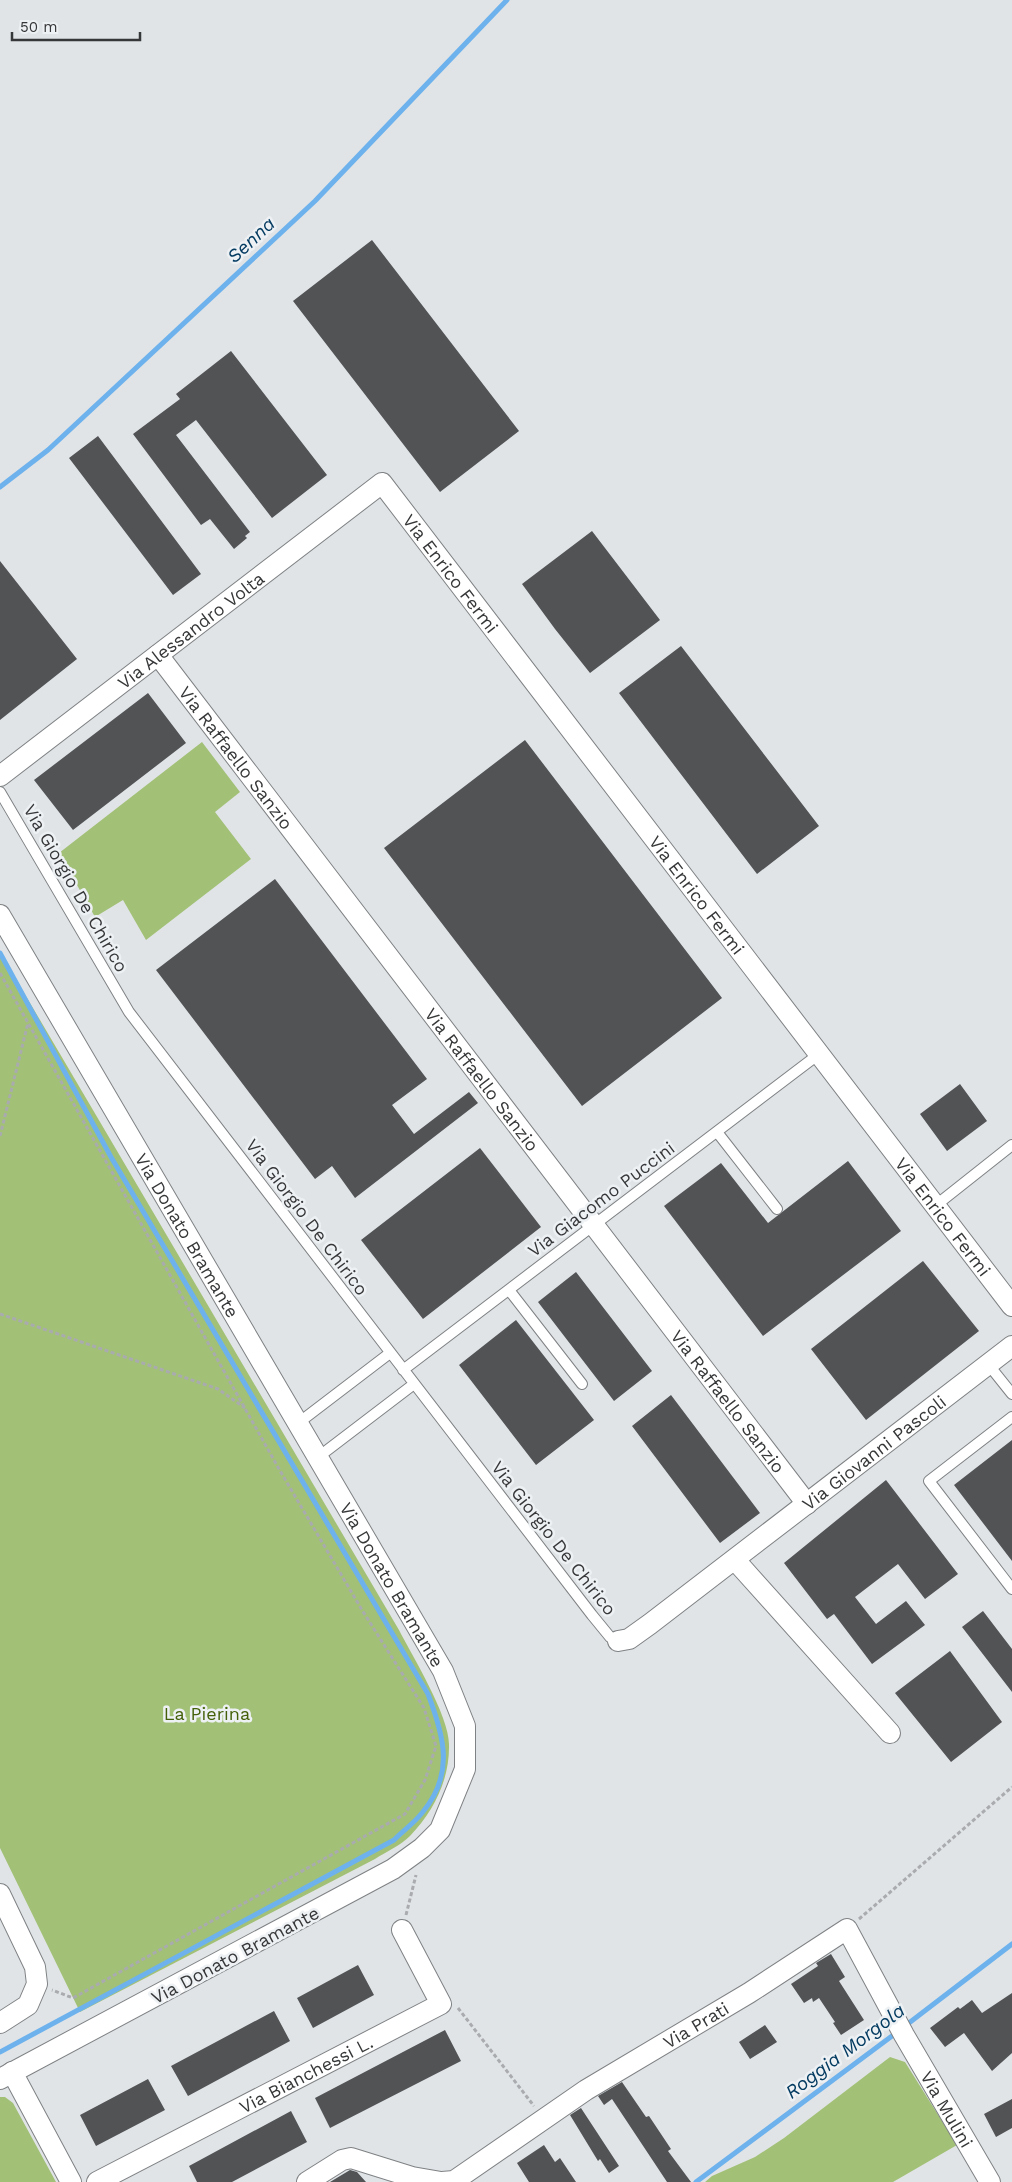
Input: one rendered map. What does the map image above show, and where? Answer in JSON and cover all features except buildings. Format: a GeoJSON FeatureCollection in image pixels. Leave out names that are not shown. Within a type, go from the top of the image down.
{"type":"FeatureCollection","features":[{"type":"Feature","properties":{"kind":"street","name":"Via Alessandro Volta"},"geometry":{"type":"LineString","coordinates":[[0,776],[382,483]]}},
{"type":"Feature","properties":{"kind":"street","name":"Via Enrico Fermi"},"geometry":{"type":"LineString","coordinates":[[382,483],[1012,1306]]}},
{"type":"Feature","properties":{"kind":"street","name":"Via Raffaello Sanzio"},"geometry":{"type":"LineString","coordinates":[[158,655],[807,1504]]}},
{"type":"Feature","properties":{"kind":"street","name":"Via Donato Bramante"},"geometry":{"type":"LineString","coordinates":[[0,915],[296,1424],[443,1671],[465,1726],[465,1769],[440,1830],[422,1848],[393,1869],[336,1901],[6,2075]]}},
{"type":"Feature","properties":{"kind":"street","name":"Via Giovanni Pascoli"},"geometry":{"type":"LineString","coordinates":[[618,1641],[628,1639],[650,1624],[1012,1346]]}},
{"type":"Feature","properties":{"kind":"street"},"geometry":{"type":"LineString","coordinates":[[735,1560],[890,1733]]}},
{"type":"Feature","properties":{"kind":"street"},"geometry":{"type":"LineString","coordinates":[[0,1894],[36,1976],[28,2005],[0,2023]]}},
{"type":"Feature","properties":{"kind":"street","name":"Via Mulini"},"geometry":{"type":"LineString","coordinates":[[847,1929],[901,2029],[990,2182]]}},
{"type":"Feature","properties":{"kind":"street","name":"Via Prati"},"geometry":{"type":"LineString","coordinates":[[308,2182],[342,2160],[351,2158],[412,2177],[441,2182],[454,2182],[586,2090],[749,1993],[847,1929]]}},
{"type":"Feature","properties":{"kind":"street","name":"Via Bianchessi L."},"geometry":{"type":"LineString","coordinates":[[97,2182],[440,2004],[402,1930]]}},
{"type":"Feature","properties":{"kind":"street"},"geometry":{"type":"LineString","coordinates":[[6,2075],[71,2182]]}},
{"type":"Feature","properties":{"kind":"lane","name":"Via Giorgio De Chirico"},"geometry":{"type":"LineString","coordinates":[[0,792],[129,1012],[610,1637],[618,1641]]}},
{"type":"Feature","properties":{"kind":"lane","name":"Via Giacomo Puccini"},"geometry":{"type":"LineString","coordinates":[[403,1370],[819,1054]]}},
{"type":"Feature","properties":{"kind":"lane"},"geometry":{"type":"LineString","coordinates":[[717,1132],[777,1209]]}},
{"type":"Feature","properties":{"kind":"lane"},"geometry":{"type":"LineString","coordinates":[[935,1206],[1012,1145]]}},
{"type":"Feature","properties":{"kind":"lane"},"geometry":{"type":"LineString","coordinates":[[509,1290],[582,1384]]}},
{"type":"Feature","properties":{"kind":"lane"},"geometry":{"type":"LineString","coordinates":[[296,1424],[390,1353]]}},
{"type":"Feature","properties":{"kind":"lane"},"geometry":{"type":"LineString","coordinates":[[988,1364],[1012,1394]]}},
{"type":"Feature","properties":{"kind":"lane"},"geometry":{"type":"LineString","coordinates":[[317,1458],[414,1384]]}},
{"type":"Feature","properties":{"kind":"lane"},"geometry":{"type":"LineString","coordinates":[[1012,1417],[929,1482],[1012,1589]]}},
{"type":"Feature","properties":{"kind":"path"},"geometry":{"type":"LineString","coordinates":[[0,974],[245,1408],[362,1610],[424,1708],[436,1746],[426,1780],[405,1814],[73,1998],[36,1976]]}},
{"type":"Feature","properties":{"kind":"path"},"geometry":{"type":"LineString","coordinates":[[0,1136],[28,1023]]}},
{"type":"Feature","properties":{"kind":"path"},"geometry":{"type":"LineString","coordinates":[[0,1314],[218,1389],[245,1408]]}},
{"type":"Feature","properties":{"kind":"path"},"geometry":{"type":"LineString","coordinates":[[847,1929],[1012,1787]]}},
{"type":"Feature","properties":{"kind":"path"},"geometry":{"type":"LineString","coordinates":[[402,1930],[422,1848]]}},
{"type":"Feature","properties":{"kind":"path"},"geometry":{"type":"LineString","coordinates":[[458,2008],[544,2118]]}},
{"type":"Feature","properties":{"kind":"green space"},"geometry":{"type":"Polygon","coordinates":[[[202,742],[240,792],[215,812],[251,859],[146,940],[123,900],[95,917],[59,853],[202,742]]]}},
{"type":"Feature","properties":{"kind":"green space","name":"La Pierina"},"geometry":{"type":"Polygon","coordinates":[[[0,952],[399,1630],[437,1703],[443,1718],[449,1744],[447,1770],[439,1794],[419,1826],[402,1842],[375,1859],[80,2012],[0,1848],[0,952]]]}},
{"type":"Feature","properties":{"kind":"green space"},"geometry":{"type":"Polygon","coordinates":[[[890,2057],[905,2062],[957,2145],[893,2182],[705,2182],[712,2176],[755,2157],[784,2138],[890,2057]]]}},
{"type":"Feature","properties":{"kind":"green space"},"geometry":{"type":"Polygon","coordinates":[[[0,2097],[5,2097],[13,2103],[56,2182],[0,2182],[0,2097]]]}},
{"type":"Feature","properties":{"kind":"waterway","name":"Senna"},"geometry":{"type":"LineString","coordinates":[[0,487],[48,450],[315,201],[507,0]]}},
{"type":"Feature","properties":{"kind":"waterway"},"geometry":{"type":"LineString","coordinates":[[0,953],[111,1157],[428,1694],[442,1740],[443,1755],[443,1769],[439,1784],[432,1798],[419,1817],[394,1840],[0,2052]]}},
{"type":"Feature","properties":{"kind":"waterway","name":"Roggia Morgola"},"geometry":{"type":"LineString","coordinates":[[905,2026],[1012,1944]]}},
{"type":"Feature","properties":{"kind":"waterway","name":"Roggia Morgola"},"geometry":{"type":"LineString","coordinates":[[696,2182],[896,2033]]}}]}
